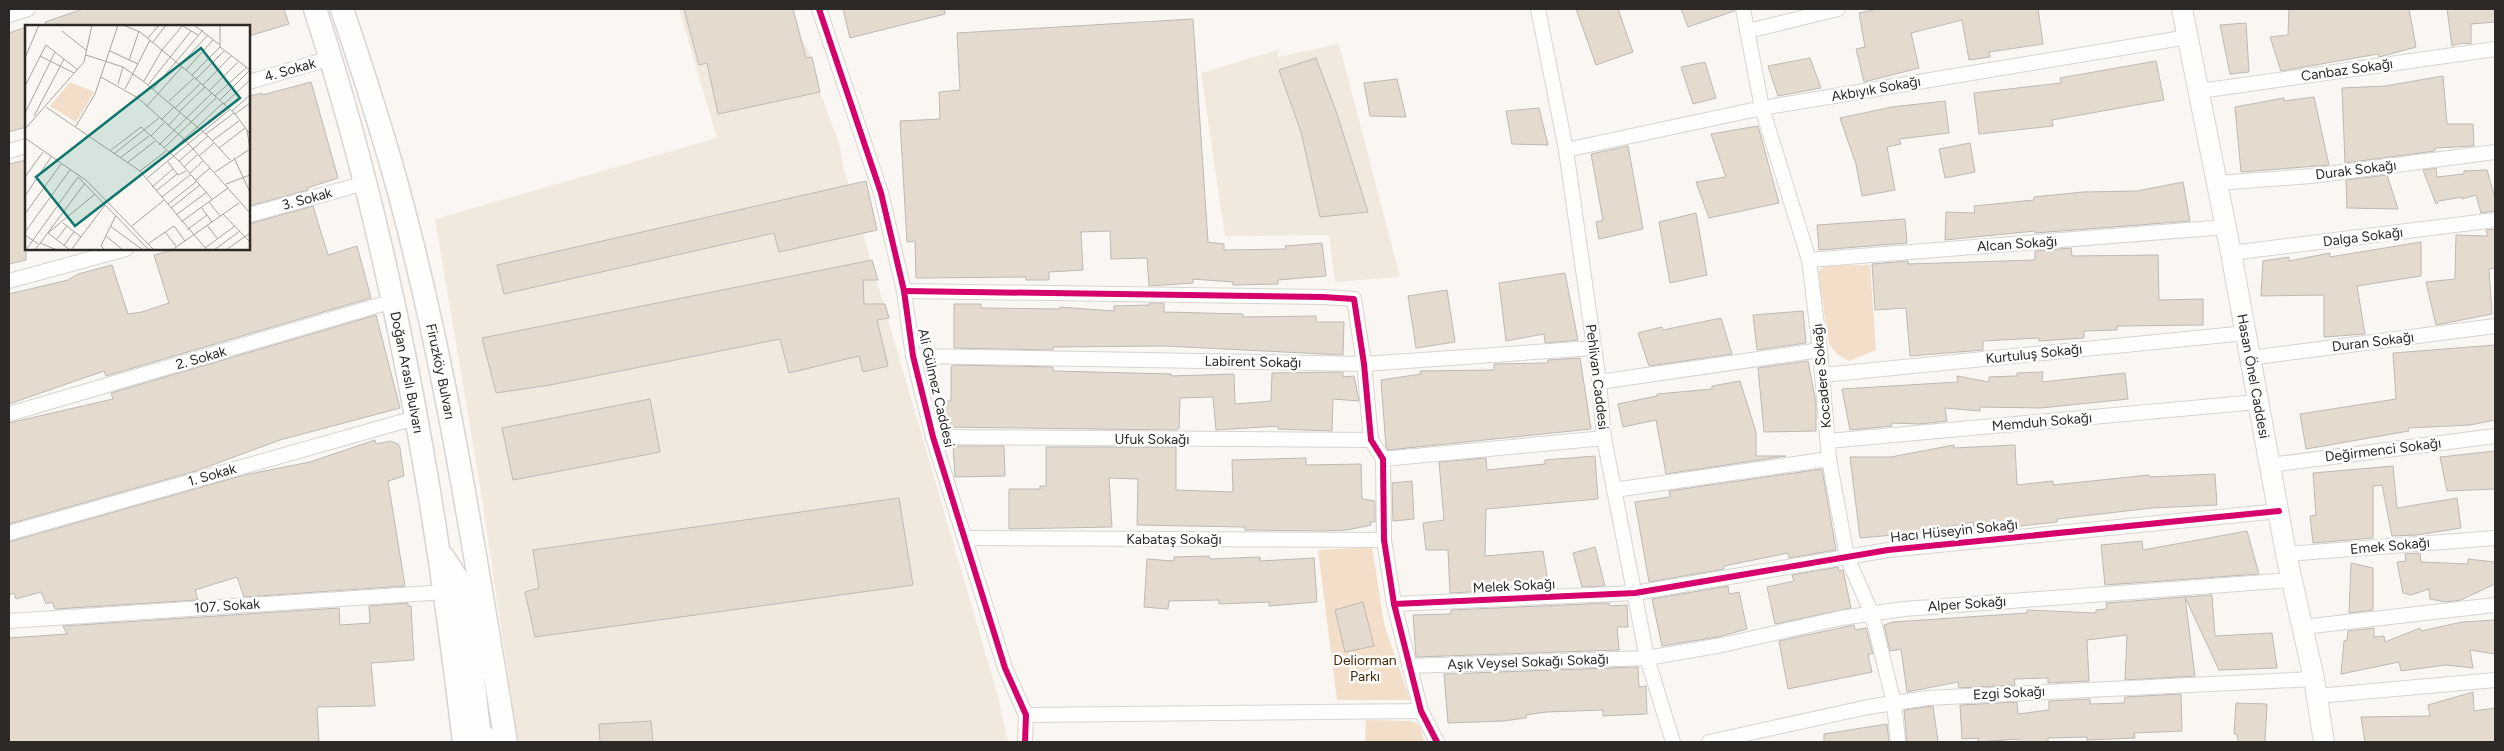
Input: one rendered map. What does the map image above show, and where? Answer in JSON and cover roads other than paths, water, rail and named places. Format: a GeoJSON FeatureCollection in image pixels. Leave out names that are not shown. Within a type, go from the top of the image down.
{"type":"FeatureCollection","features":[{"type":"Feature","properties":{"kind":"main road","name":"Doğan Araslı Bulvarı"},"geometry":{"type":"LineString","coordinates":[[315,9],[331,58],[365,183],[393,301],[438,548],[464,742]]}},
{"type":"Feature","properties":{"kind":"main road","name":"Firuzköy Bulvarı"},"geometry":{"type":"LineString","coordinates":[[342,9],[390,161],[423,294],[448,410],[499,739]]}},
{"type":"Feature","properties":{"kind":"main road","name":"Hasan Önel Caddesi"},"geometry":{"type":"LineString","coordinates":[[2182,9],[2200,91],[2246,333],[2257,402],[2291,580],[2315,687],[2324,742]]}},
{"type":"Feature","properties":{"kind":"main road"},"geometry":{"type":"LineString","coordinates":[[438,548],[460,583],[464,595],[479,731],[499,739]]}},
{"type":"Feature","properties":{"kind":"street"},"geometry":{"type":"LineString","coordinates":[[9,15],[28,9]]}},
{"type":"Feature","properties":{"kind":"street","name":"Ali Gülmez Caddesi"},"geometry":{"type":"LineString","coordinates":[[819,9],[881,193],[904,291],[913,356],[933,437],[1005,668],[1026,715],[1025,742]]}},
{"type":"Feature","properties":{"kind":"street","name":"Pehlivan Caddesi"},"geometry":{"type":"LineString","coordinates":[[1538,9],[1566,150],[1599,382],[1604,438],[1647,658],[1674,742]]}},
{"type":"Feature","properties":{"kind":"street","name":"Kocadere Sokağı"},"geometry":{"type":"LineString","coordinates":[[1743,9],[1762,108],[1809,260],[1823,375],[1829,459],[1846,557],[1872,614],[1894,703],[1898,742]]}},
{"type":"Feature","properties":{"kind":"street"},"geometry":{"type":"LineString","coordinates":[[1748,31],[1838,9]]}},
{"type":"Feature","properties":{"kind":"street","name":"Akbıyık Sokağı"},"geometry":{"type":"LineString","coordinates":[[1566,150],[1762,108],[2188,37]]}},
{"type":"Feature","properties":{"kind":"street","name":"Canbaz Sokağı"},"geometry":{"type":"LineString","coordinates":[[2200,91],[2495,49]]}},
{"type":"Feature","properties":{"kind":"street","name":"4. Sokak"},"geometry":{"type":"LineString","coordinates":[[250,82],[331,58]]}},
{"type":"Feature","properties":{"kind":"street"},"geometry":{"type":"LineString","coordinates":[[9,151],[25,146]]}},
{"type":"Feature","properties":{"kind":"street","name":"Durak Sokağı"},"geometry":{"type":"LineString","coordinates":[[2217,183],[2311,176],[2495,152]]}},
{"type":"Feature","properties":{"kind":"street","name":"3. Sokak"},"geometry":{"type":"LineString","coordinates":[[250,215],[365,183]]}},
{"type":"Feature","properties":{"kind":"street","name":"Dalga Sokağı"},"geometry":{"type":"LineString","coordinates":[[2231,253],[2495,220]]}},
{"type":"Feature","properties":{"kind":"street","name":"Alcan Sokağı"},"geometry":{"type":"LineString","coordinates":[[1809,260],[2226,227]]}},
{"type":"Feature","properties":{"kind":"street"},"geometry":{"type":"LineString","coordinates":[[9,281],[122,250]]}},
{"type":"Feature","properties":{"kind":"street"},"geometry":{"type":"LineString","coordinates":[[904,291],[1324,297],[1354,300],[1364,364],[1370,440],[1383,459],[1384,540],[1394,604],[1422,711],[1437,742]]}},
{"type":"Feature","properties":{"kind":"street","name":"2. Sokak"},"geometry":{"type":"LineString","coordinates":[[9,414],[393,301]]}},
{"type":"Feature","properties":{"kind":"street","name":"Duran Sokağı"},"geometry":{"type":"LineString","coordinates":[[2250,358],[2495,326]]}},
{"type":"Feature","properties":{"kind":"street","name":"Kurtuluş Sokağı"},"geometry":{"type":"LineString","coordinates":[[1823,375],[2246,333]]}},
{"type":"Feature","properties":{"kind":"street","name":"Labirent Sokağı"},"geometry":{"type":"LineString","coordinates":[[913,356],[1364,364],[1593,348]]}},
{"type":"Feature","properties":{"kind":"street"},"geometry":{"type":"LineString","coordinates":[[1599,382],[1820,350]]}},
{"type":"Feature","properties":{"kind":"street","name":"Memduh Sokağı"},"geometry":{"type":"LineString","coordinates":[[1828,442],[2257,402]]}},
{"type":"Feature","properties":{"kind":"street","name":"1. Sokak"},"geometry":{"type":"LineString","coordinates":[[9,533],[415,418]]}},
{"type":"Feature","properties":{"kind":"street","name":"Değirmenci Sokağı"},"geometry":{"type":"LineString","coordinates":[[2270,465],[2495,436]]}},
{"type":"Feature","properties":{"kind":"street","name":"Ufuk Sokağı"},"geometry":{"type":"LineString","coordinates":[[933,437],[1370,440]]}},
{"type":"Feature","properties":{"kind":"street"},"geometry":{"type":"LineString","coordinates":[[1383,459],[1604,438]]}},
{"type":"Feature","properties":{"kind":"street"},"geometry":{"type":"LineString","coordinates":[[1614,490],[1829,459]]}},
{"type":"Feature","properties":{"kind":"street","name":"Hacı Hüseyin Sokağı"},"geometry":{"type":"LineString","coordinates":[[1634,593],[1888,550],[2279,511]]}},
{"type":"Feature","properties":{"kind":"street","name":"Kabataş Sokağı"},"geometry":{"type":"LineString","coordinates":[[965,538],[1384,540]]}},
{"type":"Feature","properties":{"kind":"street","name":"Emek Sokağı"},"geometry":{"type":"LineString","coordinates":[[2286,554],[2495,538]]}},
{"type":"Feature","properties":{"kind":"street","name":"Alper Sokağı"},"geometry":{"type":"LineString","coordinates":[[1647,658],[1904,609],[2291,580]]}},
{"type":"Feature","properties":{"kind":"street","name":"107. Sokak"},"geometry":{"type":"LineString","coordinates":[[9,621],[445,592]]}},
{"type":"Feature","properties":{"kind":"street","name":"Melek Sokağı"},"geometry":{"type":"LineString","coordinates":[[1394,604],[1634,593]]}},
{"type":"Feature","properties":{"kind":"street"},"geometry":{"type":"LineString","coordinates":[[2303,627],[2495,605]]}},
{"type":"Feature","properties":{"kind":"street","name":"Aşık Veysel Sokağı Sokağı"},"geometry":{"type":"LineString","coordinates":[[1409,666],[1647,658]]}},
{"type":"Feature","properties":{"kind":"street","name":"Ezgi Sokağı"},"geometry":{"type":"LineString","coordinates":[[1709,742],[1894,703],[1928,698],[1996,693],[2315,687],[2495,680]]}},
{"type":"Feature","properties":{"kind":"street"},"geometry":{"type":"LineString","coordinates":[[1026,715],[1422,711]]}},
{"type":"Feature","properties":{"kind":"park label","name":"Deliorman Parkı"},"geometry":{"type":"Point","coordinates":[1365,668]}}]}
